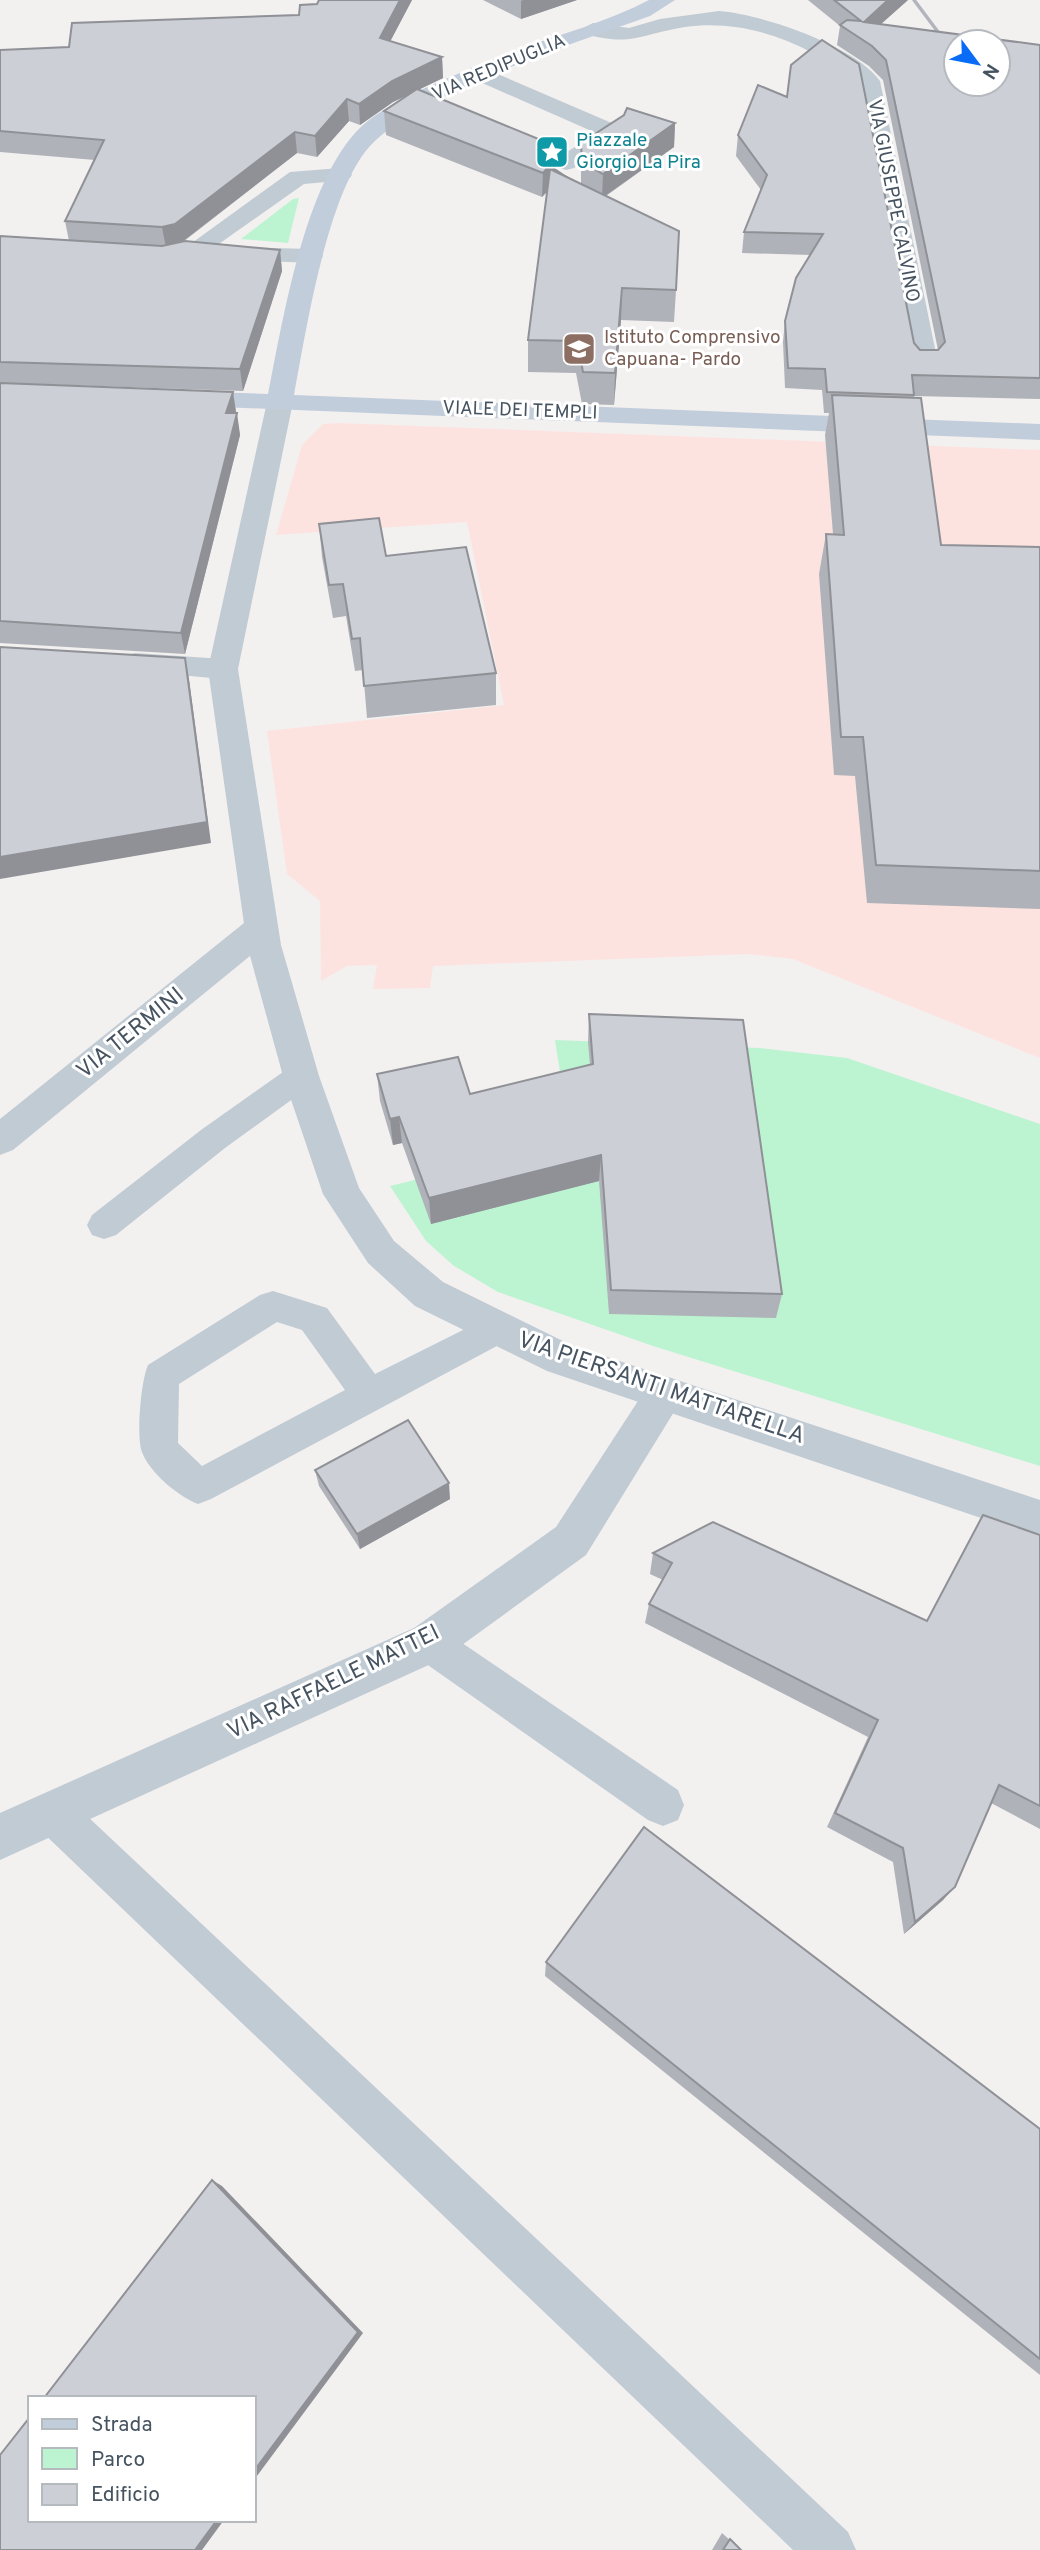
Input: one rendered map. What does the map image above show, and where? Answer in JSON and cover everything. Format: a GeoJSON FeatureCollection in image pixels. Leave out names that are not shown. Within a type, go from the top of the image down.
{"type":"FeatureCollection","features":[{"type":"Feature","properties":{"kind":"main road","name":"VIA REDIPUGLIA"},"geometry":{"type":"LineString","coordinates":[[280,402],[311,256],[340,174],[369,132],[418,102],[479,73],[666,0]]}},
{"type":"Feature","properties":{"kind":"main road","name":"VIALE DEI TEMPLI"},"geometry":{"type":"LineString","coordinates":[[150,398],[1040,432]]}},
{"type":"Feature","properties":{"kind":"street","name":"VIA GIUSEPPE CALVINO"},"geometry":{"type":"LineString","coordinates":[[593,29],[620,36],[661,25],[718,17],[737,18],[760,23],[854,67],[869,81],[925,363]]}},
{"type":"Feature","properties":{"kind":"street"},"geometry":{"type":"LineString","coordinates":[[479,73],[613,132],[566,163]]}},
{"type":"Feature","properties":{"kind":"street"},"geometry":{"type":"LineString","coordinates":[[418,102],[442,112]]}},
{"type":"Feature","properties":{"kind":"street"},"geometry":{"type":"LineString","coordinates":[[478,127],[566,163]]}},
{"type":"Feature","properties":{"kind":"street"},"geometry":{"type":"LineString","coordinates":[[566,163],[566,191]]}},
{"type":"Feature","properties":{"kind":"street"},"geometry":{"type":"LineString","coordinates":[[311,256],[178,255],[298,177],[340,174]]}},
{"type":"Feature","properties":{"kind":"street","name":"VIA PIERSANTI MATTARELLA"},"geometry":{"type":"LineString","coordinates":[[280,402],[223,668],[261,928],[301,1076],[342,1194],[380,1251],[429,1294],[495,1329],[561,1359],[1040,1519]]}},
{"type":"Feature","properties":{"kind":"street"},"geometry":{"type":"LineString","coordinates":[[112,662],[223,668]]}},
{"type":"Feature","properties":{"kind":"street","name":"VIA TERMINI"},"geometry":{"type":"LineString","coordinates":[[0,1139],[261,928]]}},
{"type":"Feature","properties":{"kind":"street","name":"VIA RAFFAELE MATTEI"},"geometry":{"type":"LineString","coordinates":[[0,1837],[429,1643],[571,1541],[665,1394]]}},
{"type":"Feature","properties":{"kind":"lane"},"geometry":{"type":"LineString","coordinates":[[104,1225],[213,1139],[301,1076]]}},
{"type":"Feature","properties":{"kind":"lane"},"geometry":{"type":"LineString","coordinates":[[370,1396],[314,1319],[273,1306],[161,1376],[159,1449],[198,1487],[370,1396],[495,1329]]}},
{"type":"Feature","properties":{"kind":"lane"},"geometry":{"type":"LineString","coordinates":[[429,1643],[663,1805]]}},
{"type":"Feature","properties":{"kind":"lane"},"geometry":{"type":"LineString","coordinates":[[54,1814],[831,2550]]}},
{"type":"Feature","properties":{"kind":"shaded area"},"geometry":{"type":"Polygon","coordinates":[[[323,424],[1040,450],[1040,1058],[793,959],[749,954],[433,966],[430,988],[373,989],[377,965],[347,966],[321,981],[320,901],[287,874],[267,731],[504,705],[467,522],[276,535],[302,445],[323,424]]]}},
{"type":"Feature","properties":{"kind":"green space"},"geometry":{"type":"Polygon","coordinates":[[[299,198],[288,243],[241,239],[293,199],[299,198]]]}},
{"type":"Feature","properties":{"kind":"green space"},"geometry":{"type":"Polygon","coordinates":[[[555,1040],[760,1048],[847,1058],[1040,1124],[1040,1466],[656,1347],[498,1292],[454,1266],[426,1241],[390,1186],[579,1140],[564,1098],[555,1040]]]}},
{"type":"Feature","properties":{"kind":"building"},"geometry":{"type":"Polygon","coordinates":[[[319,0],[400,0],[380,38],[442,57],[392,81],[359,104],[347,99],[315,136],[295,132],[175,224],[162,227],[65,221],[104,140],[0,131],[0,50],[69,47],[72,23],[299,15],[300,5],[317,4],[319,0]]]}},
{"type":"Feature","properties":{"kind":"building"},"geometry":{"type":"Polygon","coordinates":[[[834,0],[888,0],[864,22],[942,32],[942,98],[1012,98],[1012,41],[1040,45],[1040,378],[912,375],[914,395],[827,392],[825,369],[788,368],[785,321],[796,278],[823,234],[744,232],[767,175],[738,135],[758,85],[787,97],[791,65],[822,40],[859,64],[914,343],[920,350],[938,350],[945,342],[886,60],[872,46],[840,25],[847,20],[861,21],[834,0]]]}},
{"type":"Feature","properties":{"kind":"building"},"geometry":{"type":"Polygon","coordinates":[[[417,89],[553,145],[553,168],[568,178],[550,169],[551,163],[543,173],[384,111],[417,89]]]}},
{"type":"Feature","properties":{"kind":"building"},"geometry":{"type":"Polygon","coordinates":[[[627,108],[675,123],[603,174],[582,162],[581,143],[624,115],[627,108]]]}},
{"type":"Feature","properties":{"kind":"building"},"geometry":{"type":"Polygon","coordinates":[[[550,169],[679,231],[676,290],[622,288],[615,373],[583,372],[577,341],[528,340],[550,169]]]}},
{"type":"Feature","properties":{"kind":"building"},"geometry":{"type":"Polygon","coordinates":[[[0,236],[162,246],[185,241],[280,250],[240,369],[0,362],[0,236]]]}},
{"type":"Feature","properties":{"kind":"building"},"geometry":{"type":"Polygon","coordinates":[[[0,383],[233,392],[226,413],[237,413],[181,633],[0,621],[0,383]]]}},
{"type":"Feature","properties":{"kind":"building"},"geometry":{"type":"Polygon","coordinates":[[[832,395],[921,398],[941,545],[1040,547],[1040,871],[876,865],[863,737],[841,737],[826,534],[844,535],[832,395]]]}},
{"type":"Feature","properties":{"kind":"building"},"geometry":{"type":"Polygon","coordinates":[[[379,518],[386,556],[466,547],[496,673],[364,686],[360,638],[352,639],[343,584],[329,585],[319,524],[379,518]]]}},
{"type":"Feature","properties":{"kind":"building"},"geometry":{"type":"Polygon","coordinates":[[[0,647],[185,658],[207,822],[0,857],[0,647]]]}},
{"type":"Feature","properties":{"kind":"building"},"geometry":{"type":"Polygon","coordinates":[[[589,1014],[743,1020],[782,1294],[611,1290],[601,1155],[429,1198],[399,1117],[390,1119],[377,1074],[458,1057],[470,1094],[593,1064],[589,1014]]]}},
{"type":"Feature","properties":{"kind":"building"},"geometry":{"type":"Polygon","coordinates":[[[408,1420],[449,1483],[357,1534],[315,1470],[408,1420]]]}},
{"type":"Feature","properties":{"kind":"building"},"geometry":{"type":"Polygon","coordinates":[[[983,1515],[1040,1535],[1040,1806],[999,1785],[955,1887],[915,1922],[903,1848],[835,1813],[878,1720],[649,1604],[672,1563],[653,1553],[713,1522],[927,1621],[983,1515]]]}},
{"type":"Feature","properties":{"kind":"building"},"geometry":{"type":"Polygon","coordinates":[[[644,1827],[1040,2129],[1040,2359],[546,1962],[644,1827]]]}},
{"type":"Feature","properties":{"kind":"building"},"geometry":{"type":"Polygon","coordinates":[[[212,2180],[358,2332],[256,2468],[256,2396],[46,2396],[212,2180]]]}},
{"type":"Feature","properties":{"kind":"building"},"geometry":{"type":"Polygon","coordinates":[[[28,2420],[28,2522],[216,2522],[195,2550],[0,2550],[0,2455],[28,2420]]]}},
{"type":"Feature","properties":{"kind":"building"},"geometry":{"type":"Polygon","coordinates":[[[730,2539],[741,2550],[723,2550],[730,2539]]]}},
{"type":"Feature","properties":{"kind":"railway"},"geometry":{"type":"LineString","coordinates":[[914,0],[942,37]]}},
{"type":"Feature","properties":{"kind":"place","name":"Piazzale Giorgio La Pira"},"geometry":{"type":"Point","coordinates":[552,152]}},
{"type":"Feature","properties":{"kind":"place","name":"Istituto Comprensivo Capuana- Pardo"},"geometry":{"type":"Point","coordinates":[579,349]}}]}
